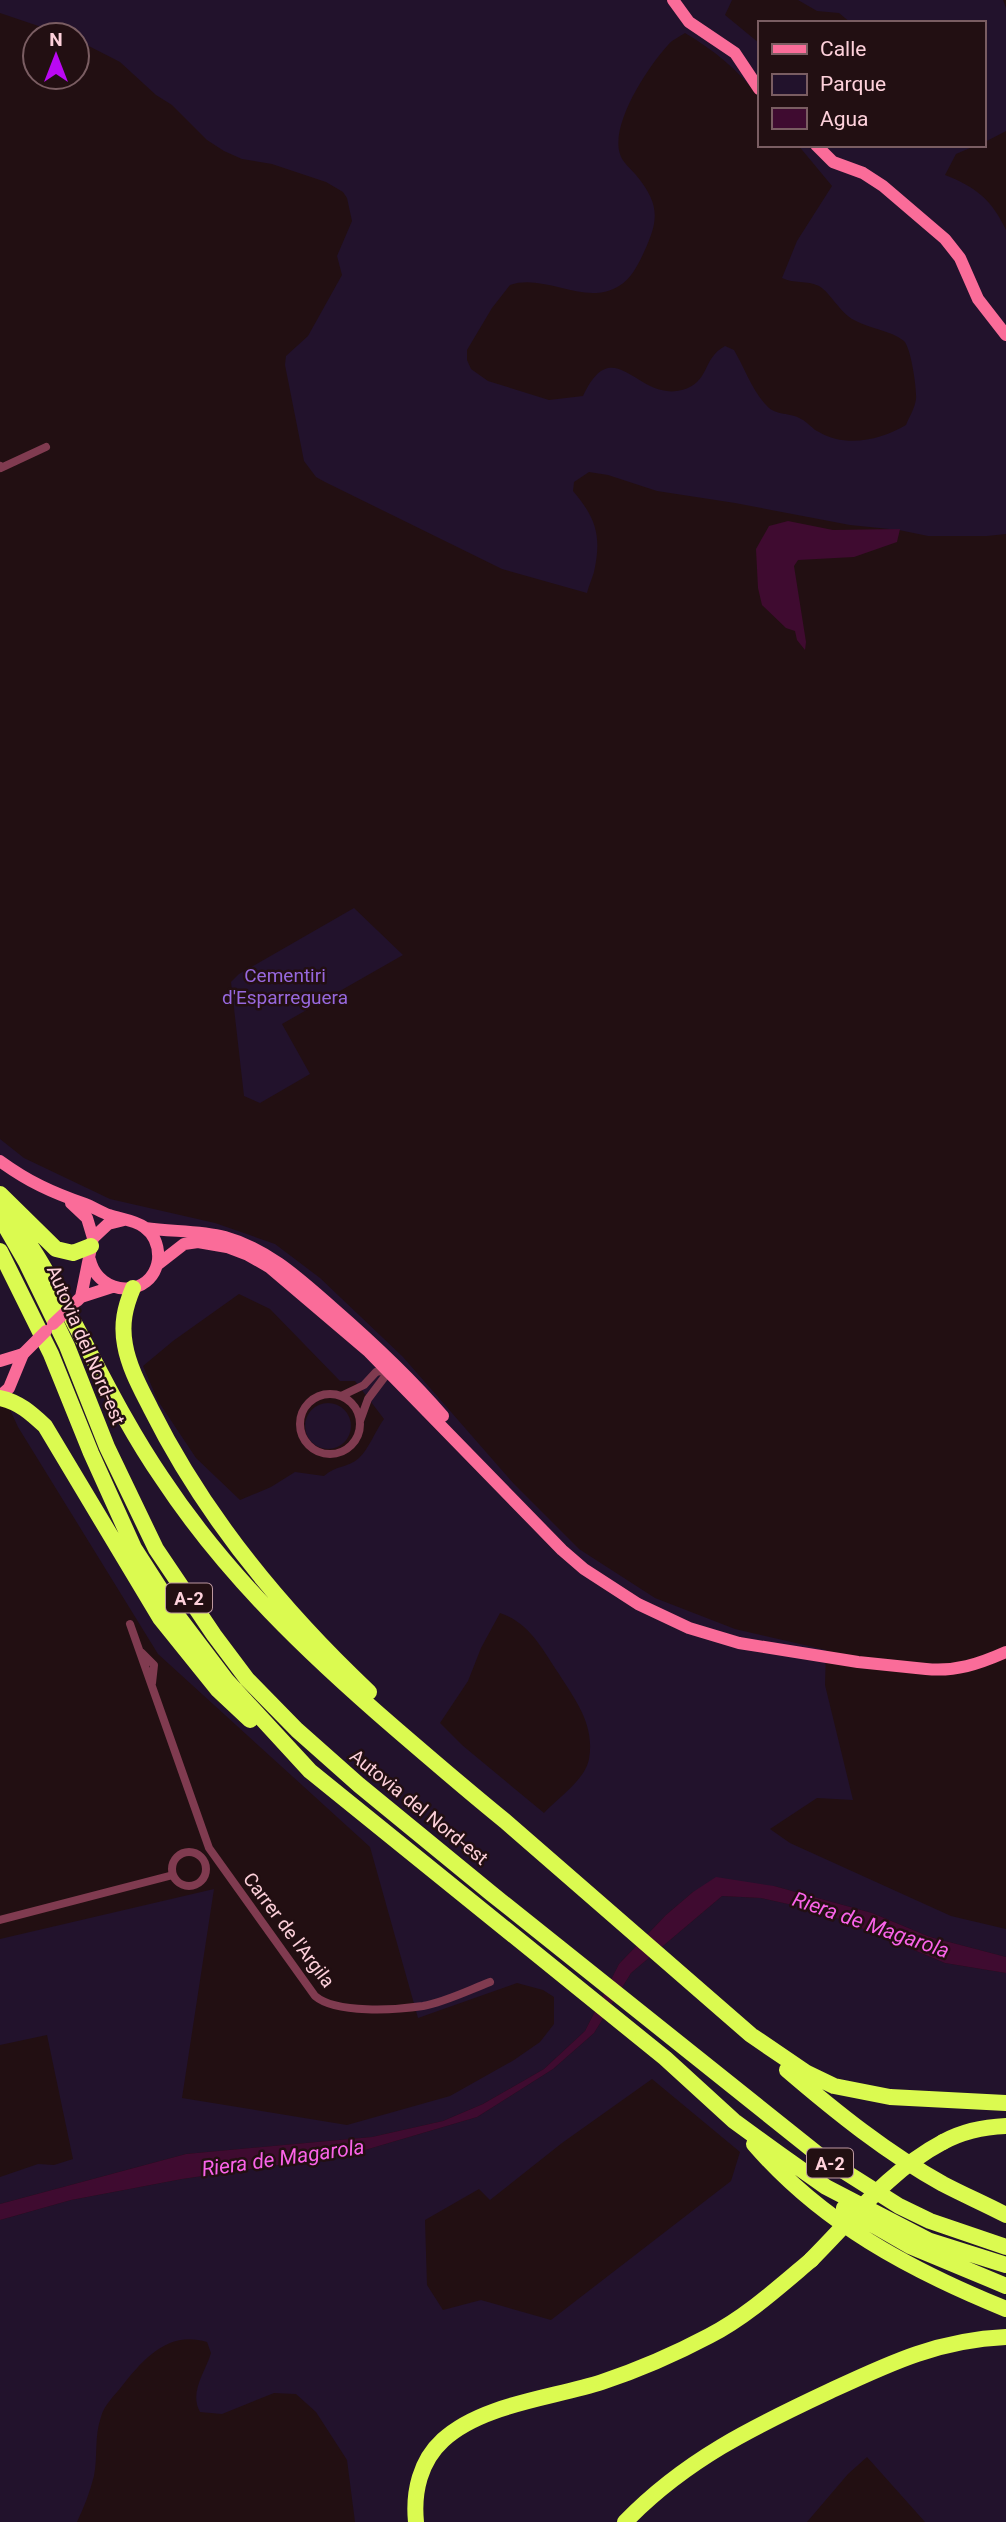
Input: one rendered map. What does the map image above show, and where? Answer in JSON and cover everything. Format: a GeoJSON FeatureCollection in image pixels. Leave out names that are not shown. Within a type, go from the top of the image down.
{"type":"FeatureCollection","features":[{"type":"Feature","properties":{"kind":"highway"},"geometry":{"type":"LineString","coordinates":[[0,1194],[56,1249],[73,1253],[91,1248]]}},
{"type":"Feature","properties":{"kind":"highway"},"geometry":{"type":"LineString","coordinates":[[0,1206],[15,1222],[37,1255],[100,1375],[160,1476],[192,1522],[284,1628],[345,1685],[751,2035],[807,2073],[834,2086],[890,2096],[1006,2103]]}},
{"type":"Feature","properties":{"kind":"highway","name":"Autovia del Nord-est"},"geometry":{"type":"LineString","coordinates":[[0,1217],[26,1262],[67,1346],[107,1447],[156,1549],[247,1679],[328,1759],[675,2041],[840,2170],[899,2206],[930,2221],[1006,2247]]}},
{"type":"Feature","properties":{"kind":"highway","name":"Autovia del Nord-est"},"geometry":{"type":"LineString","coordinates":[[0,1251],[51,1354],[91,1453],[134,1548],[177,1615],[227,1681],[310,1772],[665,2058],[734,2121],[778,2153],[826,2187],[909,2231],[1006,2265]]}},
{"type":"Feature","properties":{"kind":"highway"},"geometry":{"type":"LineString","coordinates":[[133,1288],[124,1309],[123,1323],[125,1345],[132,1370],[161,1430],[230,1535],[299,1622],[505,1821]]}},
{"type":"Feature","properties":{"kind":"highway"},"geometry":{"type":"LineString","coordinates":[[0,1397],[28,1410],[46,1426],[160,1618],[218,1690],[294,1761],[310,1772]]}},
{"type":"Feature","properties":{"kind":"highway"},"geometry":{"type":"LineString","coordinates":[[751,2035],[760,2047],[831,2107],[886,2148],[942,2183],[1006,2215]]}},
{"type":"Feature","properties":{"kind":"highway"},"geometry":{"type":"LineString","coordinates":[[734,2121],[773,2166],[801,2192],[870,2243],[949,2286],[1006,2309]]}},
{"type":"Feature","properties":{"kind":"highway"},"geometry":{"type":"LineString","coordinates":[[416,2522],[415,2498],[419,2476],[441,2441],[458,2428],[493,2412],[601,2382],[642,2367],[710,2336],[752,2308],[811,2260],[891,2178],[916,2158],[960,2133],[1006,2126]]}},
{"type":"Feature","properties":{"kind":"highway"},"geometry":{"type":"LineString","coordinates":[[943,2142],[982,2135],[1006,2135]]}},
{"type":"Feature","properties":{"kind":"highway"},"geometry":{"type":"LineString","coordinates":[[778,2153],[816,2189],[863,2220],[936,2258],[1006,2286]]}},
{"type":"Feature","properties":{"kind":"highway"},"geometry":{"type":"LineString","coordinates":[[625,2522],[696,2461],[769,2420],[890,2363],[924,2351],[968,2340],[1006,2337]]}},
{"type":"Feature","properties":{"kind":"main road"},"geometry":{"type":"LineString","coordinates":[[673,0],[689,22],[732,50],[758,88]]}},
{"type":"Feature","properties":{"kind":"main road"},"geometry":{"type":"LineString","coordinates":[[818,147],[833,162],[870,176],[903,201],[944,239],[960,258],[978,299],[1006,335]]}},
{"type":"Feature","properties":{"kind":"main road"},"geometry":{"type":"LineString","coordinates":[[0,1161],[24,1179],[65,1198],[145,1228],[191,1231],[224,1237],[269,1256],[286,1267],[409,1385],[540,1530],[584,1569],[638,1604],[704,1633],[780,1651],[936,1670],[966,1668],[1006,1653]]}},
{"type":"Feature","properties":{"kind":"main road"},"geometry":{"type":"LineString","coordinates":[[65,1198],[88,1218],[91,1248],[100,1279],[112,1287]]}},
{"type":"Feature","properties":{"kind":"main road"},"geometry":{"type":"LineString","coordinates":[[77,1301],[91,1248],[108,1224],[125,1220]]}},
{"type":"Feature","properties":{"kind":"main road"},"geometry":{"type":"LineString","coordinates":[[145,1228],[155,1240],[158,1249],[157,1265]]}},
{"type":"Feature","properties":{"kind":"main road"},"geometry":{"type":"LineString","coordinates":[[0,1397],[7,1391],[23,1354],[77,1301],[112,1287],[133,1288],[150,1277],[157,1265],[174,1250],[191,1242],[211,1243],[248,1255],[269,1267],[371,1347],[387,1368],[409,1385]]}},
{"type":"Feature","properties":{"kind":"main road"},"geometry":{"type":"LineString","coordinates":[[0,1361],[23,1354]]}},
{"type":"Feature","properties":{"kind":"main road"},"geometry":{"type":"LineString","coordinates":[[0,1361],[9,1369],[12,1381]]}},
{"type":"Feature","properties":{"kind":"street"},"geometry":{"type":"LineString","coordinates":[[0,467],[46,447]]}},
{"type":"Feature","properties":{"kind":"street"},"geometry":{"type":"LineString","coordinates":[[341,1396],[365,1385],[373,1367],[371,1347]]}},
{"type":"Feature","properties":{"kind":"street"},"geometry":{"type":"LineString","coordinates":[[371,1375],[387,1368]]}},
{"type":"Feature","properties":{"kind":"street"},"geometry":{"type":"LineString","coordinates":[[360,1421],[354,1406],[341,1396],[326,1394],[309,1402],[300,1418],[300,1432],[304,1440],[317,1452],[335,1454],[352,1446],[360,1430],[360,1421],[368,1399],[381,1385],[387,1368]]}},
{"type":"Feature","properties":{"kind":"street"},"geometry":{"type":"LineString","coordinates":[[381,1385],[409,1385]]}},
{"type":"Feature","properties":{"kind":"street","name":"Carrer de l'Argila"},"geometry":{"type":"LineString","coordinates":[[130,1624],[214,1857],[303,1982],[323,2002],[338,2007],[425,2006],[490,1982]]}},
{"type":"Feature","properties":{"kind":"street"},"geometry":{"type":"LineString","coordinates":[[184,1853],[195,1854],[205,1863],[204,1877],[196,1885],[185,1886],[173,1875],[175,1859],[184,1853]]}},
{"type":"Feature","properties":{"kind":"street"},"geometry":{"type":"LineString","coordinates":[[0,1920],[173,1875]]}},
{"type":"Feature","properties":{"kind":"green space"},"geometry":{"type":"Polygon","coordinates":[[[0,0],[732,0],[725,15],[758,42],[758,96],[725,61],[685,33],[670,43],[641,81],[620,127],[618,142],[621,157],[644,185],[655,212],[652,231],[631,276],[619,286],[593,293],[537,283],[510,285],[492,308],[467,350],[471,369],[488,381],[549,400],[583,396],[594,377],[605,369],[616,368],[652,387],[666,391],[682,390],[697,382],[713,357],[725,346],[734,350],[757,394],[771,409],[797,417],[817,431],[840,440],[863,440],[886,435],[906,425],[916,399],[907,345],[893,334],[854,320],[819,286],[782,278],[797,241],[832,186],[800,147],[972,147],[956,154],[945,175],[966,184],[982,196],[995,210],[1006,230],[1006,534],[928,536],[850,525],[657,491],[608,475],[589,472],[574,482],[573,491],[592,519],[597,538],[594,572],[587,593],[502,569],[325,482],[316,477],[304,461],[285,365],[286,356],[308,336],[342,275],[337,256],[352,221],[347,198],[343,192],[326,182],[272,164],[242,159],[207,140],[172,105],[156,95],[120,62],[91,47],[91,21],[24,21],[0,13],[0,0]]]}},
{"type":"Feature","properties":{"kind":"green space"},"geometry":{"type":"Polygon","coordinates":[[[798,0],[1003,0],[1006,8],[1006,131],[985,142],[985,21],[849,21],[839,13],[817,11],[798,0]]]}},
{"type":"Feature","properties":{"kind":"green space","name":"Cementiri d'Esparreguera"},"geometry":{"type":"Polygon","coordinates":[[[354,908],[403,955],[282,1024],[310,1074],[260,1103],[244,1096],[231,982],[239,974],[354,908]]]}},
{"type":"Feature","properties":{"kind":"green space"},"geometry":{"type":"Polygon","coordinates":[[[0,1139],[24,1158],[110,1199],[215,1223],[275,1244],[320,1278],[403,1357],[514,1484],[579,1549],[655,1598],[735,1629],[826,1650],[825,1685],[853,1800],[817,1798],[770,1829],[790,1843],[951,1916],[1006,1929],[1006,1957],[930,1937],[872,1913],[774,1886],[693,1892],[666,1915],[619,1964],[585,2031],[544,2069],[483,2104],[443,2121],[372,2137],[186,2154],[0,2204],[0,2177],[38,2164],[54,2165],[73,2159],[47,2035],[0,2045],[0,1939],[214,1889],[182,2098],[347,2125],[450,2096],[514,2060],[540,2042],[554,2024],[554,1997],[543,1990],[517,1983],[418,2018],[370,1847],[158,1654],[18,1427],[0,1388],[0,1139]],[[239,1294],[143,1366],[158,1401],[196,1458],[240,1500],[271,1487],[295,1472],[324,1476],[355,1461],[366,1450],[384,1419],[355,1381],[340,1381],[270,1309],[239,1294]],[[500,1613],[481,1648],[468,1681],[440,1723],[462,1745],[544,1813],[570,1788],[586,1767],[590,1747],[587,1724],[578,1704],[541,1646],[519,1623],[500,1613]]]}},
{"type":"Feature","properties":{"kind":"green space"},"geometry":{"type":"Polygon","coordinates":[[[328,1403],[345,1409],[351,1426],[345,1443],[328,1449],[311,1443],[305,1426],[311,1409],[328,1403]]]}},
{"type":"Feature","properties":{"kind":"green space"},"geometry":{"type":"Polygon","coordinates":[[[722,1896],[761,1898],[806,1908],[945,1963],[1006,1973],[1006,2522],[925,2522],[867,2457],[848,2474],[807,2522],[355,2522],[347,2460],[316,2412],[296,2394],[274,2393],[222,2414],[200,2412],[197,2390],[211,2353],[207,2342],[193,2339],[169,2343],[158,2349],[139,2366],[107,2404],[99,2424],[94,2476],[77,2522],[0,2522],[0,2220],[71,2200],[182,2179],[348,2155],[477,2117],[553,2069],[594,2033],[631,1973],[722,1896]],[[652,2079],[562,2143],[490,2200],[479,2189],[425,2220],[427,2285],[443,2310],[481,2300],[551,2320],[731,2181],[740,2152],[652,2079]]]}},
{"type":"Feature","properties":{"kind":"water"},"geometry":{"type":"Polygon","coordinates":[[[788,521],[833,530],[900,529],[897,542],[854,557],[798,560],[794,566],[805,650],[797,640],[795,631],[786,628],[762,605],[758,588],[756,549],[769,526],[788,521]]]}},
{"type":"Feature","properties":{"kind":"water","name":"Riera de Magarola"},"geometry":{"type":"Polygon","coordinates":[[[716,1877],[774,1886],[872,1913],[930,1937],[1006,1957],[1006,1973],[945,1963],[806,1908],[761,1898],[722,1896],[631,1973],[594,2033],[553,2069],[477,2117],[348,2155],[182,2179],[71,2200],[0,2220],[0,2204],[186,2154],[372,2137],[443,2121],[483,2104],[544,2069],[585,2031],[619,1964],[666,1915],[716,1877]]]}}]}
